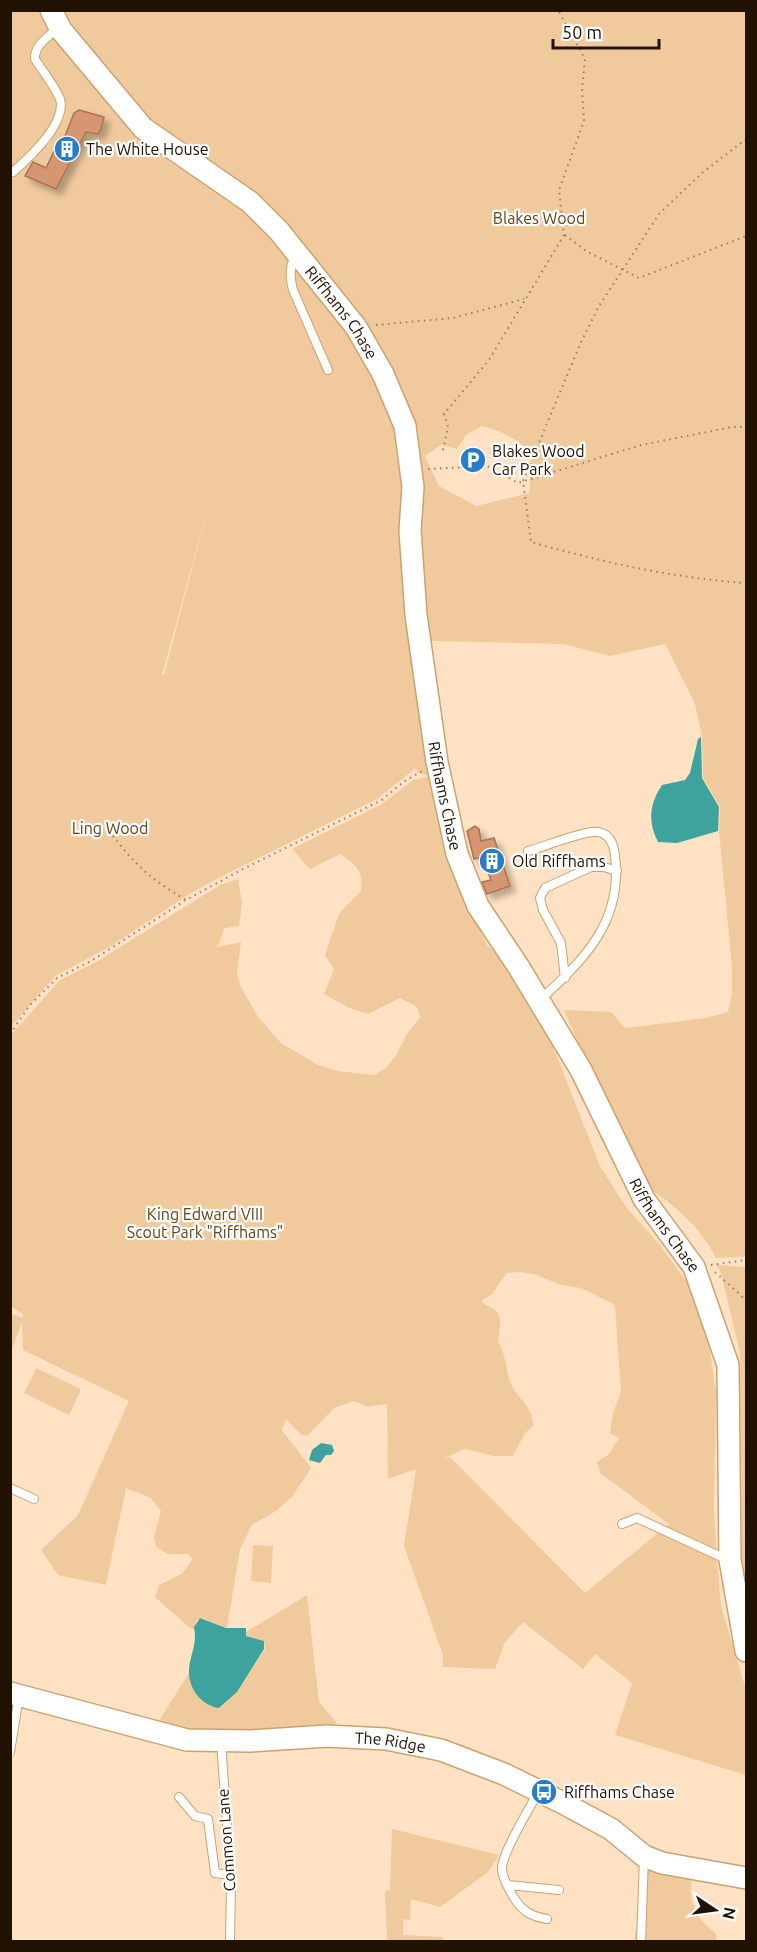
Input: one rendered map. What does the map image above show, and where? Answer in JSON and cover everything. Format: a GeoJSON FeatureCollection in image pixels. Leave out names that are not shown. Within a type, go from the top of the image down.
{"type":"FeatureCollection","features":[{"type":"Feature","properties":{"kind":"street","name":"Riffhams Chase"},"geometry":{"type":"LineString","coordinates":[[55,19],[143,128],[250,202],[279,231],[356,327],[383,374],[405,426],[413,487],[410,531],[412,570],[437,762],[457,854],[478,906],[581,1070],[644,1199],[694,1267],[728,1365],[730,1560],[747,1651]]}},
{"type":"Feature","properties":{"kind":"street","name":"The Ridge"},"geometry":{"type":"LineString","coordinates":[[15,1694],[187,1740],[250,1741],[327,1736],[386,1739],[441,1750],[539,1791],[611,1829],[644,1856],[662,1863],[747,1878]]}},
{"type":"Feature","properties":{"kind":"lane"},"geometry":{"type":"LineString","coordinates":[[13,172],[44,143],[59,112],[60,100],[35,59],[34,53],[55,19]]}},
{"type":"Feature","properties":{"kind":"lane"},"geometry":{"type":"LineString","coordinates":[[296,255],[290,271],[293,290],[328,370]]}},
{"type":"Feature","properties":{"kind":"lane"},"geometry":{"type":"LineString","coordinates":[[528,851],[589,832],[600,832],[609,837],[614,849],[617,871],[617,889],[611,910],[597,939],[565,978],[539,1001]]}},
{"type":"Feature","properties":{"kind":"lane"},"geometry":{"type":"LineString","coordinates":[[565,978],[561,943],[543,909],[540,898],[545,888],[591,867],[604,867],[617,871]]}},
{"type":"Feature","properties":{"kind":"lane"},"geometry":{"type":"LineString","coordinates":[[10,1488],[34,1499]]}},
{"type":"Feature","properties":{"kind":"lane"},"geometry":{"type":"LineString","coordinates":[[622,1524],[637,1518],[730,1560]]}},
{"type":"Feature","properties":{"kind":"lane"},"geometry":{"type":"LineString","coordinates":[[10,1752],[15,1694]]}},
{"type":"Feature","properties":{"kind":"lane","name":"Common Lane"},"geometry":{"type":"LineString","coordinates":[[221,1739],[230,1875],[230,1941]]}},
{"type":"Feature","properties":{"kind":"lane"},"geometry":{"type":"LineString","coordinates":[[539,1791],[502,1862],[502,1875],[526,1913],[547,1919]]}},
{"type":"Feature","properties":{"kind":"lane"},"geometry":{"type":"LineString","coordinates":[[178,1797],[195,1816],[208,1819],[215,1873],[230,1875]]}},
{"type":"Feature","properties":{"kind":"lane"},"geometry":{"type":"LineString","coordinates":[[641,1941],[644,1856]]}},
{"type":"Feature","properties":{"kind":"lane"},"geometry":{"type":"LineString","coordinates":[[507,1885],[559,1890]]}},
{"type":"Feature","properties":{"kind":"path"},"geometry":{"type":"LineString","coordinates":[[443,450],[448,427],[444,414],[489,360],[552,259],[564,235],[559,190],[584,121],[582,89],[585,59],[558,10]]}},
{"type":"Feature","properties":{"kind":"path"},"geometry":{"type":"LineString","coordinates":[[747,139],[702,173],[659,214],[599,306],[581,342],[523,481],[531,543],[624,566],[685,578],[747,583]]}},
{"type":"Feature","properties":{"kind":"path"},"geometry":{"type":"LineString","coordinates":[[564,235],[586,251],[639,278],[747,236]]}},
{"type":"Feature","properties":{"kind":"path"},"geometry":{"type":"LineString","coordinates":[[356,327],[453,318],[525,299]]}},
{"type":"Feature","properties":{"kind":"path"},"geometry":{"type":"LineString","coordinates":[[410,468],[437,470],[487,466],[518,483],[641,445],[732,427],[747,427]]}},
{"type":"Feature","properties":{"kind":"path"},"geometry":{"type":"LineString","coordinates":[[10,1034],[30,1005],[57,978],[91,961],[186,900],[382,800],[403,782],[437,762]]}},
{"type":"Feature","properties":{"kind":"path"},"geometry":{"type":"LineString","coordinates":[[109,831],[132,861],[153,881],[186,900]]}},
{"type":"Feature","properties":{"kind":"path"},"geometry":{"type":"LineString","coordinates":[[747,1260],[707,1265],[747,1300]]}},
{"type":"Feature","properties":{"kind":"green space"},"geometry":{"type":"Polygon","coordinates":[[[10,11],[746,11],[746,1257],[716,1258],[701,1234],[689,1221],[635,1176],[564,1010],[611,1012],[625,1028],[706,1018],[728,1012],[732,993],[732,966],[719,831],[720,807],[703,778],[702,738],[695,704],[665,644],[610,656],[563,644],[433,641],[414,643],[474,913],[486,944],[511,968],[546,1029],[600,1166],[626,1207],[660,1245],[689,1285],[708,1337],[716,1393],[714,1508],[717,1561],[721,1606],[746,1690],[746,1775],[615,1735],[632,1683],[595,1654],[583,1669],[523,1622],[505,1642],[495,1669],[443,1667],[443,1655],[404,1546],[416,1469],[388,1479],[387,1404],[367,1407],[354,1401],[334,1408],[307,1436],[301,1435],[286,1419],[282,1430],[311,1468],[292,1497],[276,1511],[252,1525],[240,1549],[227,1628],[201,1618],[196,1621],[195,1629],[190,1628],[155,1597],[159,1585],[183,1573],[192,1559],[188,1554],[168,1554],[156,1547],[154,1537],[161,1511],[151,1498],[126,1488],[106,1585],[58,1575],[41,1550],[78,1515],[129,1401],[23,1350],[22,1322],[11,1352],[11,1314],[23,1318],[23,1314],[10,1306],[11,1035],[60,980],[98,961],[220,885],[238,879],[242,903],[239,926],[225,928],[217,947],[241,942],[237,975],[258,1017],[281,1043],[318,1065],[337,1071],[374,1075],[386,1068],[420,1017],[417,1007],[400,998],[368,1014],[349,1008],[324,994],[334,969],[325,955],[339,914],[361,891],[362,884],[358,869],[340,854],[310,869],[292,849],[382,804],[413,780],[431,776],[417,773],[416,768],[377,799],[189,894],[111,946],[55,976],[11,1027],[10,11]],[[482,426],[466,435],[457,449],[441,445],[425,456],[439,486],[476,506],[529,493],[532,455],[510,436],[482,426]],[[209,504],[162,675],[164,675],[209,504]],[[507,1273],[492,1294],[481,1301],[499,1315],[498,1341],[509,1377],[513,1388],[531,1414],[533,1426],[525,1433],[513,1456],[494,1456],[465,1449],[444,1458],[450,1457],[585,1593],[669,1524],[600,1473],[597,1462],[609,1454],[619,1438],[610,1433],[613,1413],[621,1392],[615,1305],[581,1288],[561,1285],[534,1274],[507,1273]]]}},
{"type":"Feature","properties":{"kind":"green space"},"geometry":{"type":"Polygon","coordinates":[[[714,1261],[718,1265],[746,1267],[746,1589],[742,1563],[740,1353],[721,1273],[714,1261]]]}},
{"type":"Feature","properties":{"kind":"green space"},"geometry":{"type":"Polygon","coordinates":[[[36,1368],[81,1389],[69,1415],[24,1393],[36,1368]]]}},
{"type":"Feature","properties":{"kind":"green space"},"geometry":{"type":"Polygon","coordinates":[[[253,1545],[273,1546],[271,1583],[251,1581],[253,1545]]]}},
{"type":"Feature","properties":{"kind":"green space"},"geometry":{"type":"Polygon","coordinates":[[[307,1595],[319,1702],[337,1723],[311,1737],[222,1737],[157,1724],[189,1673],[210,1706],[220,1708],[237,1692],[265,1649],[264,1641],[246,1636],[246,1632],[307,1595]]]}},
{"type":"Feature","properties":{"kind":"green space"},"geometry":{"type":"Polygon","coordinates":[[[392,1829],[499,1855],[487,1873],[440,1907],[411,1899],[410,1920],[403,1919],[403,1935],[443,1937],[442,1941],[387,1941],[385,1891],[390,1890],[392,1829]]]}},
{"type":"Feature","properties":{"kind":"green space"},"geometry":{"type":"Polygon","coordinates":[[[645,1865],[692,1877],[695,1909],[716,1934],[717,1941],[634,1942],[645,1865]]]}},
{"type":"Feature","properties":{"kind":"water"},"geometry":{"type":"Polygon","coordinates":[[[701,737],[702,778],[719,807],[718,831],[677,843],[658,842],[651,819],[655,799],[662,785],[685,780],[690,773],[698,739],[701,737]]]}},
{"type":"Feature","properties":{"kind":"water"},"geometry":{"type":"Polygon","coordinates":[[[321,1443],[332,1445],[334,1451],[331,1455],[326,1455],[320,1463],[309,1460],[312,1450],[321,1443]]]}},
{"type":"Feature","properties":{"kind":"water"},"geometry":{"type":"Polygon","coordinates":[[[200,1618],[226,1628],[246,1628],[246,1636],[264,1641],[264,1649],[237,1692],[219,1708],[213,1707],[198,1697],[190,1680],[189,1668],[195,1640],[194,1627],[200,1618]]]}},
{"type":"Feature","properties":{"kind":"building","name":"The White House"},"geometry":{"type":"Polygon","coordinates":[[[79,110],[104,117],[101,129],[98,134],[86,132],[56,189],[25,176],[33,162],[46,168],[58,143],[62,144],[74,113],[79,110]]]}},
{"type":"Feature","properties":{"kind":"building","name":"Old Riffhams"},"geometry":{"type":"Polygon","coordinates":[[[475,826],[479,829],[481,841],[494,838],[510,886],[487,894],[482,882],[491,880],[482,857],[474,859],[467,831],[475,826]]]}},
{"type":"Feature","properties":{"kind":"place","name":"The White House"},"geometry":{"type":"Point","coordinates":[67,149]}},
{"type":"Feature","properties":{"kind":"place","name":"Blakes Wood Car Park"},"geometry":{"type":"Point","coordinates":[473,460]}},
{"type":"Feature","properties":{"kind":"place","name":"Old Riffhams"},"geometry":{"type":"Point","coordinates":[492,861]}},
{"type":"Feature","properties":{"kind":"place","name":"Riffhams Chase"},"geometry":{"type":"Point","coordinates":[544,1792]}},
{"type":"Feature","properties":{"kind":"park label","name":"Blakes Wood"},"geometry":{"type":"Point","coordinates":[539,218]}},
{"type":"Feature","properties":{"kind":"park label","name":"Ling Wood"},"geometry":{"type":"Point","coordinates":[110,828]}},
{"type":"Feature","properties":{"kind":"park label","name":"King Edward VIII Scout Park \"Riffhams\""},"geometry":{"type":"Point","coordinates":[205,1223]}}]}
